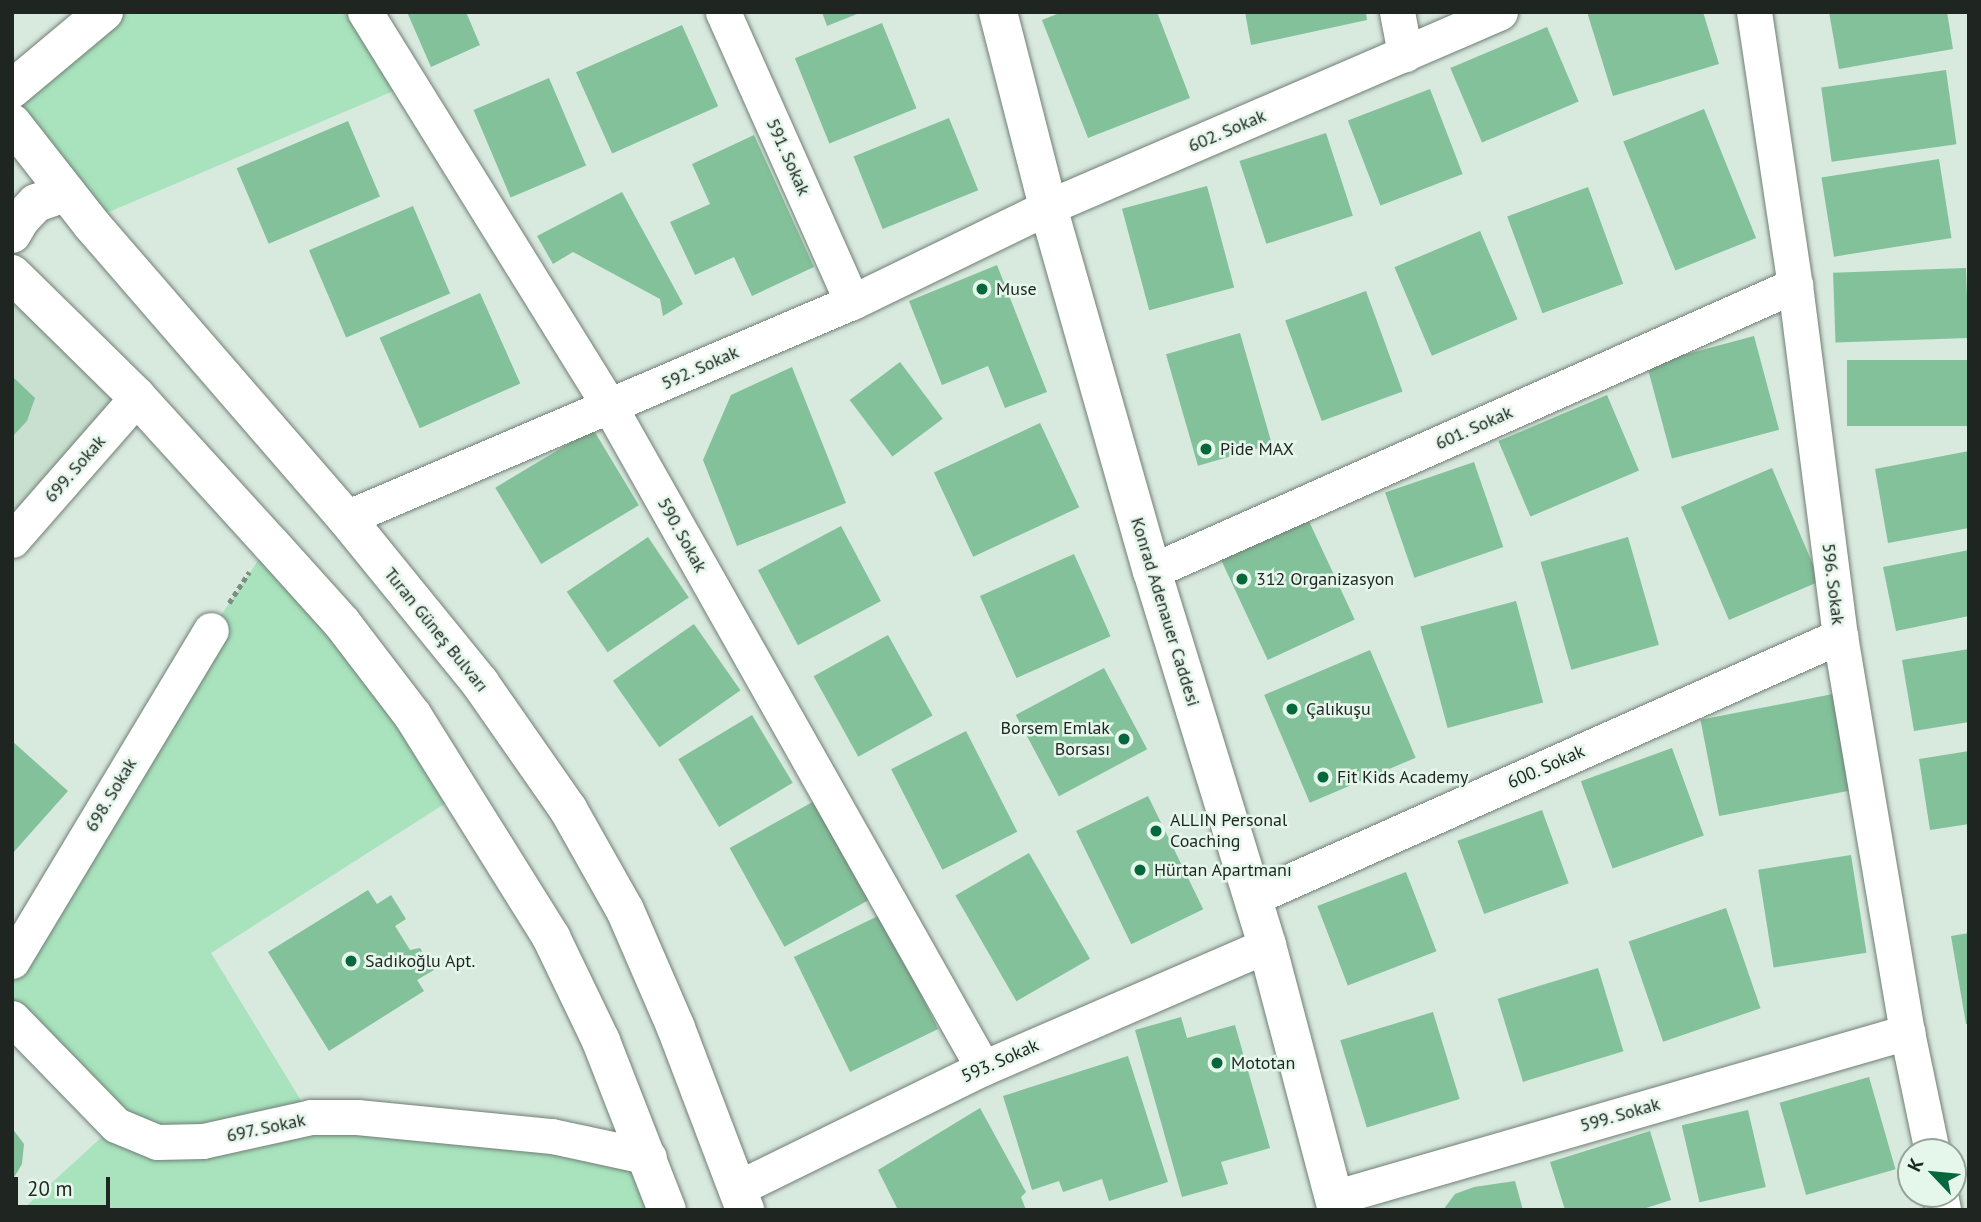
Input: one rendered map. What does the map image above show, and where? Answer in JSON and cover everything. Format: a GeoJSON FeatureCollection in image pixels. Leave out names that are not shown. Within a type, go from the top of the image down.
{"type":"FeatureCollection","features":[{"type":"Feature","properties":{"kind":"main road"},"geometry":{"type":"LineString","coordinates":[[12,89],[104,12]]}},
{"type":"Feature","properties":{"kind":"main road","name":"Konrad Adenauer Caddesi"},"geometry":{"type":"LineString","coordinates":[[998,12],[1048,208],[1152,571],[1267,945],[1335,1204]]}},
{"type":"Feature","properties":{"kind":"main road","name":"Turan Güneş Bulvarı"},"geometry":{"type":"LineString","coordinates":[[12,122],[65,193],[346,518],[480,683],[568,809],[625,910],[676,1028],[742,1199]]}},
{"type":"Feature","properties":{"kind":"main road"},"geometry":{"type":"LineString","coordinates":[[12,234],[20,219],[36,203],[65,193]]}},
{"type":"Feature","properties":{"kind":"main road"},"geometry":{"type":"LineString","coordinates":[[12,274],[137,397],[270,542],[342,623],[413,716],[463,792],[551,937],[601,1041],[649,1157],[667,1210]]}},
{"type":"Feature","properties":{"kind":"street","name":"590. Sokak"},"geometry":{"type":"LineString","coordinates":[[365,12],[610,407],[983,1068]]}},
{"type":"Feature","properties":{"kind":"street","name":"591. Sokak"},"geometry":{"type":"LineString","coordinates":[[723,12],[852,302]]}},
{"type":"Feature","properties":{"kind":"street"},"geometry":{"type":"LineString","coordinates":[[1397,12],[1405,54]]}},
{"type":"Feature","properties":{"kind":"street","name":"602. Sokak"},"geometry":{"type":"LineString","coordinates":[[1048,208],[1500,12]]}},
{"type":"Feature","properties":{"kind":"street","name":"596. Sokak"},"geometry":{"type":"LineString","coordinates":[[1754,12],[1796,285],[1840,636],[1907,1032],[1928,1138]]}},
{"type":"Feature","properties":{"kind":"street","name":"592. Sokak"},"geometry":{"type":"LineString","coordinates":[[346,518],[852,302],[1048,208]]}},
{"type":"Feature","properties":{"kind":"street","name":"601. Sokak"},"geometry":{"type":"LineString","coordinates":[[1152,571],[1796,285]]}},
{"type":"Feature","properties":{"kind":"street","name":"699. Sokak"},"geometry":{"type":"LineString","coordinates":[[12,540],[137,397]]}},
{"type":"Feature","properties":{"kind":"street","name":"698. Sokak"},"geometry":{"type":"LineString","coordinates":[[12,961],[211,630]]}},
{"type":"Feature","properties":{"kind":"street","name":"600. Sokak"},"geometry":{"type":"LineString","coordinates":[[1252,898],[1840,636]]}},
{"type":"Feature","properties":{"kind":"street","name":"593. Sokak"},"geometry":{"type":"LineString","coordinates":[[742,1199],[983,1068],[1267,945]]}},
{"type":"Feature","properties":{"kind":"street","name":"697. Sokak"},"geometry":{"type":"LineString","coordinates":[[12,1018],[116,1125],[157,1142],[203,1141],[311,1118],[357,1117],[552,1136],[649,1157]]}},
{"type":"Feature","properties":{"kind":"street","name":"599. Sokak"},"geometry":{"type":"LineString","coordinates":[[1335,1204],[1907,1032]]}},
{"type":"Feature","properties":{"kind":"path"},"geometry":{"type":"LineString","coordinates":[[211,630],[270,542]]}},
{"type":"Feature","properties":{"kind":"shaded area"},"geometry":{"type":"Polygon","coordinates":[[[12,274],[137,397],[12,540],[12,274]]]}},
{"type":"Feature","properties":{"kind":"green space"},"geometry":{"type":"Polygon","coordinates":[[[104,12],[365,12],[410,84],[97,217],[44,163],[12,89],[104,12]]]}},
{"type":"Feature","properties":{"kind":"green space"},"geometry":{"type":"Polygon","coordinates":[[[270,543],[463,792],[211,953],[311,1117],[649,1157],[667,1210],[22,1210],[115,1125],[12,1018],[12,961],[211,630],[270,543]]]}},
{"type":"Feature","properties":{"kind":"building"},"geometry":{"type":"Polygon","coordinates":[[[407,12],[466,12],[480,45],[431,67],[407,12]]]}},
{"type":"Feature","properties":{"kind":"building"},"geometry":{"type":"Polygon","coordinates":[[[822,12],[862,12],[827,26],[822,12]]]}},
{"type":"Feature","properties":{"kind":"building"},"geometry":{"type":"Polygon","coordinates":[[[1062,12],[1157,12],[1190,98],[1088,138],[1042,20],[1062,12]]]}},
{"type":"Feature","properties":{"kind":"building"},"geometry":{"type":"Polygon","coordinates":[[[1245,12],[1366,12],[1367,20],[1251,45],[1245,12]]]}},
{"type":"Feature","properties":{"kind":"building"},"geometry":{"type":"Polygon","coordinates":[[[1587,12],[1703,12],[1719,64],[1613,96],[1587,12]]]}},
{"type":"Feature","properties":{"kind":"building"},"geometry":{"type":"Polygon","coordinates":[[[1829,12],[1947,12],[1953,49],[1839,69],[1829,12]]]}},
{"type":"Feature","properties":{"kind":"building"},"geometry":{"type":"Polygon","coordinates":[[[882,23],[916,108],[829,144],[795,58],[882,23]]]}},
{"type":"Feature","properties":{"kind":"building"},"geometry":{"type":"Polygon","coordinates":[[[682,25],[718,106],[612,153],[576,72],[682,25]]]}},
{"type":"Feature","properties":{"kind":"building"},"geometry":{"type":"Polygon","coordinates":[[[1547,27],[1579,102],[1482,143],[1450,68],[1547,27]]]}},
{"type":"Feature","properties":{"kind":"building"},"geometry":{"type":"Polygon","coordinates":[[[1946,70],[1956,144],[1832,162],[1821,88],[1946,70]]]}},
{"type":"Feature","properties":{"kind":"building"},"geometry":{"type":"Polygon","coordinates":[[[549,78],[586,165],[511,197],[474,110],[549,78]]]}},
{"type":"Feature","properties":{"kind":"building"},"geometry":{"type":"Polygon","coordinates":[[[1430,89],[1463,174],[1380,205],[1348,121],[1430,89]]]}},
{"type":"Feature","properties":{"kind":"building"},"geometry":{"type":"Polygon","coordinates":[[[1704,109],[1756,238],[1675,270],[1623,142],[1704,109]]]}},
{"type":"Feature","properties":{"kind":"building"},"geometry":{"type":"Polygon","coordinates":[[[949,118],[978,190],[883,229],[854,157],[949,118]]]}},
{"type":"Feature","properties":{"kind":"building"},"geometry":{"type":"Polygon","coordinates":[[[348,121],[380,196],[269,244],[237,168],[348,121]]]}},
{"type":"Feature","properties":{"kind":"building"},"geometry":{"type":"Polygon","coordinates":[[[1326,133],[1353,216],[1266,244],[1239,161],[1326,133]]]}},
{"type":"Feature","properties":{"kind":"building"},"geometry":{"type":"Polygon","coordinates":[[[754,135],[814,267],[752,296],[734,257],[695,275],[670,222],[710,204],[692,164],[754,135]]]}},
{"type":"Feature","properties":{"kind":"building"},"geometry":{"type":"Polygon","coordinates":[[[1939,159],[1952,238],[1834,257],[1821,178],[1939,159]]]}},
{"type":"Feature","properties":{"kind":"building"},"geometry":{"type":"Polygon","coordinates":[[[1207,186],[1234,287],[1149,310],[1122,209],[1207,186]]]}},
{"type":"Feature","properties":{"kind":"building"},"geometry":{"type":"Polygon","coordinates":[[[1588,187],[1623,284],[1542,313],[1507,216],[1588,187]]]}},
{"type":"Feature","properties":{"kind":"building"},"geometry":{"type":"Polygon","coordinates":[[[622,192],[683,304],[663,316],[660,299],[573,252],[553,264],[537,236],[622,192]]]}},
{"type":"Feature","properties":{"kind":"building"},"geometry":{"type":"Polygon","coordinates":[[[413,206],[450,293],[346,338],[309,250],[413,206]]]}},
{"type":"Feature","properties":{"kind":"building"},"geometry":{"type":"Polygon","coordinates":[[[1480,231],[1518,319],[1432,356],[1394,267],[1480,231]]]}},
{"type":"Feature","properties":{"kind":"building"},"geometry":{"type":"Polygon","coordinates":[[[997,265],[1047,392],[1005,408],[988,366],[942,385],[909,301],[997,265]]]}},
{"type":"Feature","properties":{"kind":"building"},"geometry":{"type":"Polygon","coordinates":[[[1966,268],[1968,338],[1836,343],[1833,273],[1966,268]]]}},
{"type":"Feature","properties":{"kind":"building"},"geometry":{"type":"Polygon","coordinates":[[[1366,291],[1403,392],[1322,421],[1285,320],[1366,291]]]}},
{"type":"Feature","properties":{"kind":"building"},"geometry":{"type":"Polygon","coordinates":[[[480,293],[520,383],[420,428],[380,338],[480,293]]]}},
{"type":"Feature","properties":{"kind":"building"},"geometry":{"type":"Polygon","coordinates":[[[1240,333],[1272,445],[1198,466],[1166,354],[1240,333]]]}},
{"type":"Feature","properties":{"kind":"building"},"geometry":{"type":"Polygon","coordinates":[[[1754,336],[1779,430],[1672,458],[1647,365],[1754,336]]]}},
{"type":"Feature","properties":{"kind":"building"},"geometry":{"type":"Polygon","coordinates":[[[1847,360],[1969,360],[1969,426],[1847,426],[1847,360]]]}},
{"type":"Feature","properties":{"kind":"building"},"geometry":{"type":"Polygon","coordinates":[[[900,362],[943,419],[892,457],[850,400],[900,362]]]}},
{"type":"Feature","properties":{"kind":"building"},"geometry":{"type":"Polygon","coordinates":[[[792,367],[846,503],[737,546],[703,460],[731,395],[792,367]]]}},
{"type":"Feature","properties":{"kind":"building"},"geometry":{"type":"Polygon","coordinates":[[[12,376],[35,398],[27,421],[12,437],[12,376]]]}},
{"type":"Feature","properties":{"kind":"building"},"geometry":{"type":"Polygon","coordinates":[[[1607,395],[1639,470],[1530,517],[1498,441],[1607,395]]]}},
{"type":"Feature","properties":{"kind":"building"},"geometry":{"type":"Polygon","coordinates":[[[1040,423],[1079,507],[973,557],[934,472],[1040,423]]]}},
{"type":"Feature","properties":{"kind":"building"},"geometry":{"type":"Polygon","coordinates":[[[593,429],[639,505],[541,564],[495,488],[593,429]]]}},
{"type":"Feature","properties":{"kind":"building"},"geometry":{"type":"Polygon","coordinates":[[[1969,451],[1969,528],[1888,543],[1875,469],[1969,451]]]}},
{"type":"Feature","properties":{"kind":"building"},"geometry":{"type":"Polygon","coordinates":[[[1474,462],[1503,547],[1414,578],[1385,493],[1474,462]]]}},
{"type":"Feature","properties":{"kind":"building"},"geometry":{"type":"Polygon","coordinates":[[[1772,468],[1820,581],[1729,620],[1681,507],[1772,468]]]}},
{"type":"Feature","properties":{"kind":"building"},"geometry":{"type":"Polygon","coordinates":[[[1307,517],[1355,619],[1268,660],[1220,558],[1307,517]]]}},
{"type":"Feature","properties":{"kind":"building"},"geometry":{"type":"Polygon","coordinates":[[[841,526],[881,601],[798,645],[758,570],[841,526]]]}},
{"type":"Feature","properties":{"kind":"building"},"geometry":{"type":"Polygon","coordinates":[[[648,537],[689,598],[608,652],[567,592],[648,537]]]}},
{"type":"Feature","properties":{"kind":"building"},"geometry":{"type":"Polygon","coordinates":[[[1628,537],[1659,645],[1571,670],[1541,562],[1628,537]]]}},
{"type":"Feature","properties":{"kind":"building"},"geometry":{"type":"Polygon","coordinates":[[[1969,550],[1969,616],[1896,631],[1883,567],[1969,550]]]}},
{"type":"Feature","properties":{"kind":"building"},"geometry":{"type":"Polygon","coordinates":[[[1074,554],[1111,636],[1017,678],[980,596],[1074,554]]]}},
{"type":"Feature","properties":{"kind":"building"},"geometry":{"type":"Polygon","coordinates":[[[1516,601],[1543,702],[1448,728],[1420,627],[1516,601]]]}},
{"type":"Feature","properties":{"kind":"building"},"geometry":{"type":"Polygon","coordinates":[[[694,624],[740,690],[659,747],[613,681],[694,624]]]}},
{"type":"Feature","properties":{"kind":"building"},"geometry":{"type":"Polygon","coordinates":[[[888,635],[933,715],[858,757],[814,676],[888,635]]]}},
{"type":"Feature","properties":{"kind":"building"},"geometry":{"type":"Polygon","coordinates":[[[1969,649],[1969,722],[1914,731],[1902,660],[1969,649]]]}},
{"type":"Feature","properties":{"kind":"building"},"geometry":{"type":"Polygon","coordinates":[[[1370,650],[1416,758],[1310,803],[1264,695],[1370,650]]]}},
{"type":"Feature","properties":{"kind":"building"},"geometry":{"type":"Polygon","coordinates":[[[1104,668],[1147,749],[1059,796],[1016,715],[1104,668]]]}},
{"type":"Feature","properties":{"kind":"building"},"geometry":{"type":"Polygon","coordinates":[[[1833,694],[1852,790],[1719,816],[1700,720],[1833,694]]]}},
{"type":"Feature","properties":{"kind":"building"},"geometry":{"type":"Polygon","coordinates":[[[752,715],[793,783],[719,827],[678,759],[752,715]]]}},
{"type":"Feature","properties":{"kind":"building"},"geometry":{"type":"Polygon","coordinates":[[[966,731],[1017,832],[942,870],[891,769],[966,731]]]}},
{"type":"Feature","properties":{"kind":"building"},"geometry":{"type":"Polygon","coordinates":[[[12,741],[68,791],[12,854],[12,741]]]}},
{"type":"Feature","properties":{"kind":"building"},"geometry":{"type":"Polygon","coordinates":[[[1672,748],[1704,835],[1613,869],[1581,781],[1672,748]]]}},
{"type":"Feature","properties":{"kind":"building"},"geometry":{"type":"Polygon","coordinates":[[[1969,751],[1969,824],[1930,830],[1919,759],[1969,751]]]}},
{"type":"Feature","properties":{"kind":"building","name":"Hürtan Apartmanı"},"geometry":{"type":"Polygon","coordinates":[[[1148,796],[1203,909],[1131,944],[1076,831],[1148,796]]]}},
{"type":"Feature","properties":{"kind":"building"},"geometry":{"type":"Polygon","coordinates":[[[818,799],[873,898],[784,947],[730,848],[818,799]]]}},
{"type":"Feature","properties":{"kind":"building"},"geometry":{"type":"Polygon","coordinates":[[[1542,810],[1569,883],[1484,914],[1457,841],[1542,810]]]}},
{"type":"Feature","properties":{"kind":"building"},"geometry":{"type":"Polygon","coordinates":[[[1029,853],[1090,959],[1016,1001],[955,896],[1029,853]]]}},
{"type":"Feature","properties":{"kind":"building"},"geometry":{"type":"Polygon","coordinates":[[[1851,855],[1866,953],[1774,967],[1758,870],[1851,855]]]}},
{"type":"Feature","properties":{"kind":"building"},"geometry":{"type":"Polygon","coordinates":[[[1406,872],[1436,951],[1348,985],[1317,906],[1406,872]]]}},
{"type":"Feature","properties":{"kind":"building","name":"Sadıkoğlu Apt."},"geometry":{"type":"Polygon","coordinates":[[[368,890],[377,904],[391,895],[406,919],[395,926],[410,950],[420,948],[434,970],[417,980],[424,991],[329,1051],[268,952],[368,890]]]}},
{"type":"Feature","properties":{"kind":"building"},"geometry":{"type":"Polygon","coordinates":[[[1726,908],[1761,1008],[1663,1042],[1629,942],[1726,908]]]}},
{"type":"Feature","properties":{"kind":"building"},"geometry":{"type":"Polygon","coordinates":[[[882,914],[938,1029],[850,1072],[794,957],[882,914]]]}},
{"type":"Feature","properties":{"kind":"building"},"geometry":{"type":"Polygon","coordinates":[[[1969,933],[1969,1024],[1966,1024],[1951,936],[1969,933]]]}},
{"type":"Feature","properties":{"kind":"building"},"geometry":{"type":"Polygon","coordinates":[[[1598,968],[1623,1051],[1523,1082],[1498,999],[1598,968]]]}},
{"type":"Feature","properties":{"kind":"building"},"geometry":{"type":"Polygon","coordinates":[[[1433,1012],[1460,1099],[1367,1127],[1340,1040],[1433,1012]]]}},
{"type":"Feature","properties":{"kind":"building"},"geometry":{"type":"Polygon","coordinates":[[[1181,1017],[1187,1038],[1235,1025],[1270,1148],[1221,1162],[1228,1184],[1182,1197],[1135,1030],[1181,1017]]]}},
{"type":"Feature","properties":{"kind":"building"},"geometry":{"type":"Polygon","coordinates":[[[1128,1056],[1168,1182],[1109,1201],[1102,1179],[1063,1192],[1059,1181],[1032,1190],[1003,1096],[1128,1056]]]}},
{"type":"Feature","properties":{"kind":"building"},"geometry":{"type":"Polygon","coordinates":[[[1869,1077],[1895,1169],[1806,1195],[1780,1103],[1869,1077]]]}},
{"type":"Feature","properties":{"kind":"building"},"geometry":{"type":"Polygon","coordinates":[[[980,1108],[1026,1192],[1021,1197],[1026,1210],[898,1210],[878,1170],[980,1108]]]}},
{"type":"Feature","properties":{"kind":"building"},"geometry":{"type":"Polygon","coordinates":[[[1748,1110],[1766,1187],[1700,1202],[1682,1125],[1748,1110]]]}},
{"type":"Feature","properties":{"kind":"building"},"geometry":{"type":"Polygon","coordinates":[[[12,1128],[24,1144],[22,1164],[12,1181],[12,1128]]]}},
{"type":"Feature","properties":{"kind":"building"},"geometry":{"type":"Polygon","coordinates":[[[1650,1131],[1671,1200],[1640,1210],[1565,1210],[1550,1162],[1650,1131]]]}},
{"type":"Feature","properties":{"kind":"building"},"geometry":{"type":"Polygon","coordinates":[[[1515,1181],[1523,1210],[1443,1210],[1455,1194],[1474,1187],[1515,1181]]]}},
{"type":"Feature","properties":{"kind":"place","name":"Muse"},"geometry":{"type":"Point","coordinates":[982,289]}},
{"type":"Feature","properties":{"kind":"place","name":"Pide MAX"},"geometry":{"type":"Point","coordinates":[1206,449]}},
{"type":"Feature","properties":{"kind":"place","name":"312 Organizasyon"},"geometry":{"type":"Point","coordinates":[1242,579]}},
{"type":"Feature","properties":{"kind":"place","name":"Çalıkuşu"},"geometry":{"type":"Point","coordinates":[1292,709]}},
{"type":"Feature","properties":{"kind":"place","name":"Borsem Emlak Borsası"},"geometry":{"type":"Point","coordinates":[1124,739]}},
{"type":"Feature","properties":{"kind":"place","name":"Fit Kids Academy"},"geometry":{"type":"Point","coordinates":[1323,777]}},
{"type":"Feature","properties":{"kind":"place","name":"ALLIN Personal Coaching"},"geometry":{"type":"Point","coordinates":[1156,831]}},
{"type":"Feature","properties":{"kind":"place","name":"Hürtan Apartmanı"},"geometry":{"type":"Point","coordinates":[1140,870]}},
{"type":"Feature","properties":{"kind":"place","name":"Sadıkoğlu Apt."},"geometry":{"type":"Point","coordinates":[351,961]}},
{"type":"Feature","properties":{"kind":"place","name":"Mototan"},"geometry":{"type":"Point","coordinates":[1217,1063]}}]}
